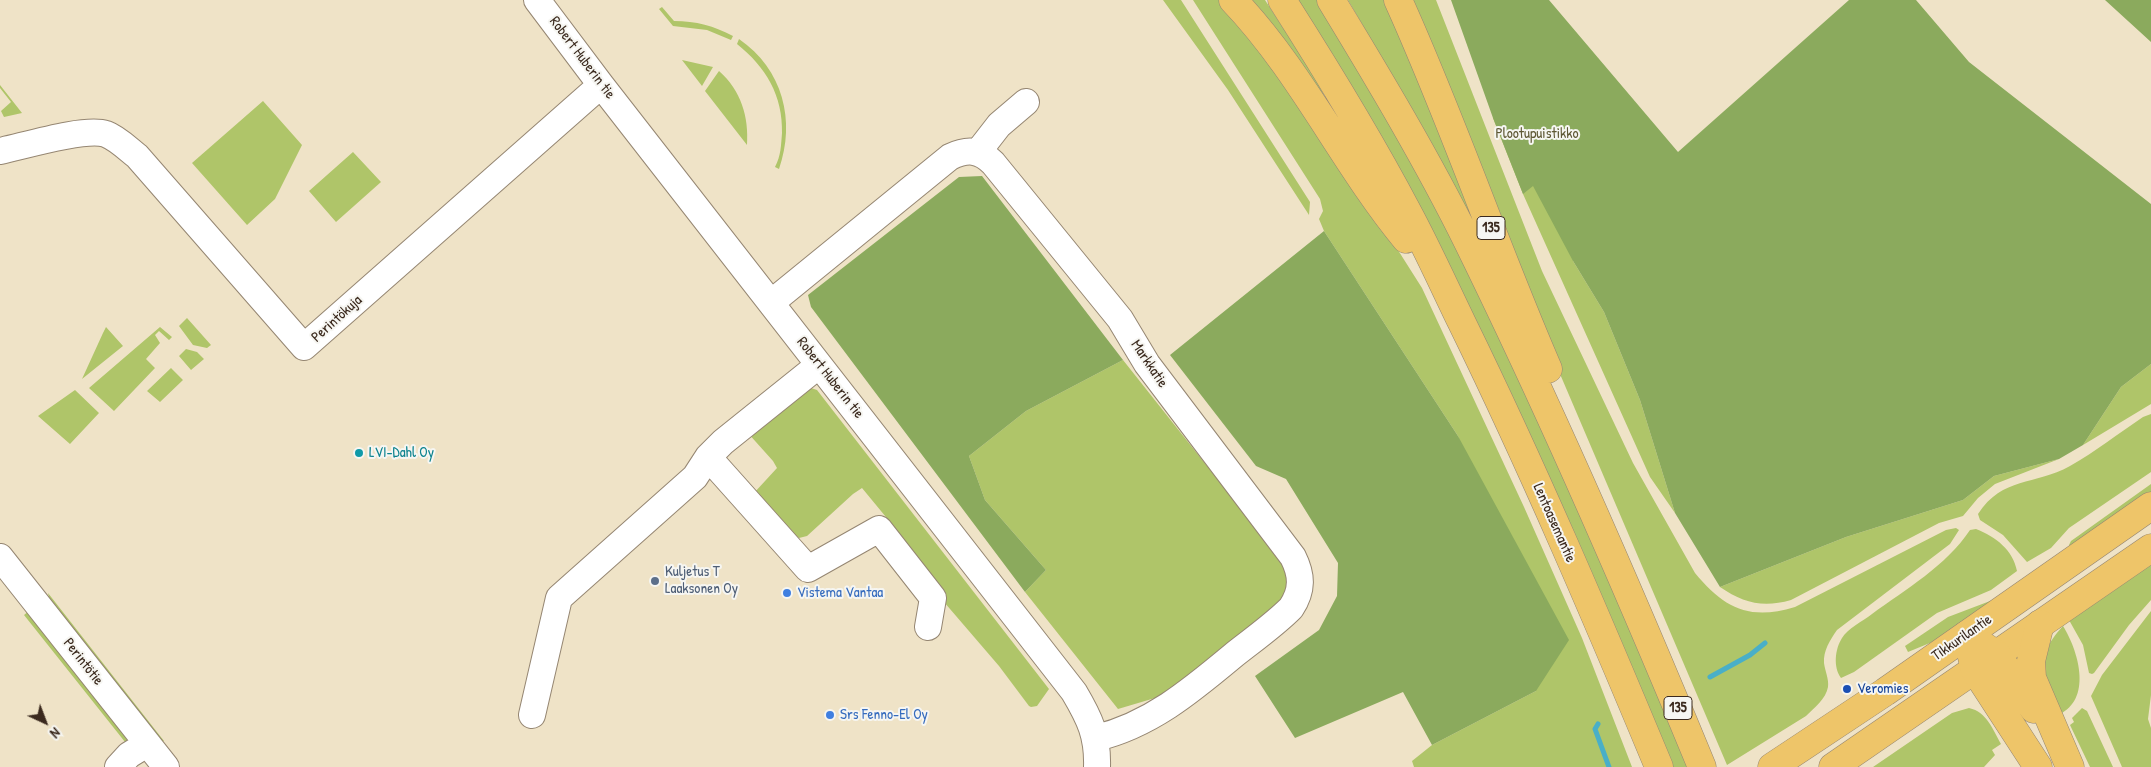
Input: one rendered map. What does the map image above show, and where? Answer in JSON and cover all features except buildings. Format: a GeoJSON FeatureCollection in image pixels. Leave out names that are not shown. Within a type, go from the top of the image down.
{"type":"FeatureCollection","features":[{"type":"Feature","properties":{"kind":"main road"},"geometry":{"type":"LineString","coordinates":[[1233,0],[1296,80],[1342,150],[1399,230],[1442,283]]}},
{"type":"Feature","properties":{"kind":"main road"},"geometry":{"type":"LineString","coordinates":[[1282,0],[1407,211],[1442,283]]}},
{"type":"Feature","properties":{"kind":"main road"},"geometry":{"type":"LineString","coordinates":[[1331,0],[1404,124],[1467,241],[1571,460]]}},
{"type":"Feature","properties":{"kind":"main road","name":"135"},"geometry":{"type":"LineString","coordinates":[[1398,0],[1440,96],[1517,297],[1555,386],[1571,460],[1701,762]]}},
{"type":"Feature","properties":{"kind":"main road","name":"Lentoasemantie"},"geometry":{"type":"LineString","coordinates":[[1442,283],[1531,469],[1625,684],[1659,767]]}},
{"type":"Feature","properties":{"kind":"main road","name":"Tikkurilantie"},"geometry":{"type":"LineString","coordinates":[[1772,767],[1967,635],[2151,506]]}},
{"type":"Feature","properties":{"kind":"main road"},"geometry":{"type":"LineString","coordinates":[[1833,767],[2151,548]]}},
{"type":"Feature","properties":{"kind":"main road"},"geometry":{"type":"LineString","coordinates":[[2040,624],[2031,661],[2032,678],[2065,756]]}},
{"type":"Feature","properties":{"kind":"main road"},"geometry":{"type":"LineString","coordinates":[[1967,635],[1986,662],[2065,756]]}},
{"type":"Feature","properties":{"kind":"main road"},"geometry":{"type":"LineString","coordinates":[[1986,662],[2038,767]]}},
{"type":"Feature","properties":{"kind":"main road"},"geometry":{"type":"LineString","coordinates":[[1625,684],[1637,750],[1643,767]]}},
{"type":"Feature","properties":{"kind":"street","name":"Robert Huberin tie"},"geometry":{"type":"LineString","coordinates":[[550,4],[601,85],[772,302],[1074,692],[1088,715],[1096,738],[1097,767]]}},
{"type":"Feature","properties":{"kind":"street","name":"Perintökuja"},"geometry":{"type":"LineString","coordinates":[[0,151],[88,132],[105,134],[122,144],[137,156],[304,347],[601,85]]}},
{"type":"Feature","properties":{"kind":"street"},"geometry":{"type":"LineString","coordinates":[[772,302],[950,157],[961,152],[978,152],[999,125],[1026,102]]}},
{"type":"Feature","properties":{"kind":"street","name":"Markkatie"},"geometry":{"type":"LineString","coordinates":[[978,152],[993,162],[1120,319],[1147,364],[1293,557],[1300,576],[1300,592],[1291,608],[1202,681],[1162,711],[1119,733],[1096,738]]}},
{"type":"Feature","properties":{"kind":"street"},"geometry":{"type":"LineString","coordinates":[[532,715],[559,598],[695,477],[708,457],[723,442],[819,365]]}},
{"type":"Feature","properties":{"kind":"street"},"geometry":{"type":"LineString","coordinates":[[708,457],[808,568],[879,529],[933,598],[928,627]]}},
{"type":"Feature","properties":{"kind":"street","name":"Perintötie"},"geometry":{"type":"LineString","coordinates":[[4,571],[166,767]]}},
{"type":"Feature","properties":{"kind":"street"},"geometry":{"type":"LineString","coordinates":[[118,767],[129,756],[148,744]]}},
{"type":"Feature","properties":{"kind":"green space"},"geometry":{"type":"Polygon","coordinates":[[[1163,0],[1181,0],[1310,202],[1309,215],[1228,90],[1163,0]]]}},
{"type":"Feature","properties":{"kind":"green space"},"geometry":{"type":"Polygon","coordinates":[[[1193,0],[1221,0],[1247,30],[1422,288],[1524,507],[1582,638],[1632,767],[1414,767],[1412,761],[1432,745],[1536,691],[1458,436],[1324,231],[1319,219],[1323,211],[1320,199],[1193,0]]]}},
{"type":"Feature","properties":{"kind":"green space"},"geometry":{"type":"Polygon","coordinates":[[[1244,0],[1265,0],[1317,80],[1329,106],[1244,0]]]}},
{"type":"Feature","properties":{"kind":"green space"},"geometry":{"type":"Polygon","coordinates":[[[1297,0],[1317,0],[1339,34],[1419,175],[1509,349],[1692,767],[1673,767],[1578,542],[1297,0]]]}},
{"type":"Feature","properties":{"kind":"green space"},"geometry":{"type":"Polygon","coordinates":[[[1348,0],[1389,0],[1487,249],[1427,136],[1348,0]]]}},
{"type":"Feature","properties":{"kind":"green space"},"geometry":{"type":"Polygon","coordinates":[[[1409,0],[1436,0],[1542,271],[1633,463],[1695,573],[1716,595],[1727,603],[1751,612],[1764,613],[1795,607],[1946,530],[1956,528],[1959,530],[1950,544],[1837,630],[1825,654],[1827,691],[1816,706],[1806,716],[1727,765],[1516,271],[1409,0]]]}},
{"type":"Feature","properties":{"kind":"green space","name":"Plootupuistikko"},"geometry":{"type":"Polygon","coordinates":[[[1451,0],[1549,0],[1678,152],[1849,0],[1916,0],[1969,62],[2151,204],[2151,364],[2121,387],[2083,445],[2059,459],[1994,476],[1963,500],[1846,537],[1720,587],[1675,513],[1640,400],[1604,312],[1573,261],[1533,186],[1523,194],[1493,118],[1451,0]]]}},
{"type":"Feature","properties":{"kind":"green space"},"geometry":{"type":"Polygon","coordinates":[[[2105,0],[2151,0],[2151,42],[2105,0]]]}},
{"type":"Feature","properties":{"kind":"green space"},"geometry":{"type":"Polygon","coordinates":[[[662,7],[674,21],[705,25],[733,36],[731,40],[707,30],[673,26],[659,9],[662,7]]]}},
{"type":"Feature","properties":{"kind":"green space"},"geometry":{"type":"Polygon","coordinates":[[[739,39],[754,51],[766,65],[782,97],[786,133],[779,169],[775,167],[780,150],[782,119],[776,95],[771,83],[756,62],[737,44],[739,39]]]}},
{"type":"Feature","properties":{"kind":"green space","name":"Plootupuistikko"},"geometry":{"type":"Polygon","coordinates":[[[1599,59],[1573,261],[1604,312],[1640,400],[1675,513],[1650,477],[1523,194],[1493,118],[1599,59]]]}},
{"type":"Feature","properties":{"kind":"green space"},"geometry":{"type":"Polygon","coordinates":[[[682,60],[713,67],[702,86],[682,60]]]}},
{"type":"Feature","properties":{"kind":"green space"},"geometry":{"type":"Polygon","coordinates":[[[719,71],[727,78],[742,105],[747,124],[747,145],[705,91],[719,71]]]}},
{"type":"Feature","properties":{"kind":"green space"},"geometry":{"type":"Polygon","coordinates":[[[0,85],[22,113],[4,117],[1,111],[11,102],[0,88],[0,85]]]}},
{"type":"Feature","properties":{"kind":"green space"},"geometry":{"type":"Polygon","coordinates":[[[263,101],[302,145],[275,199],[247,225],[192,163],[263,101]]]}},
{"type":"Feature","properties":{"kind":"green space"},"geometry":{"type":"Polygon","coordinates":[[[353,152],[381,182],[336,222],[309,191],[353,152]]]}},
{"type":"Feature","properties":{"kind":"green space"},"geometry":{"type":"Polygon","coordinates":[[[982,176],[1123,360],[1026,411],[969,456],[985,500],[1046,570],[1025,592],[811,307],[808,295],[959,177],[982,176]]]}},
{"type":"Feature","properties":{"kind":"green space"},"geometry":{"type":"Polygon","coordinates":[[[1324,231],[1458,436],[1569,640],[1536,691],[1432,745],[1403,692],[1295,738],[1255,676],[1319,630],[1337,596],[1338,563],[1286,479],[1256,466],[1170,355],[1324,231]]]}},
{"type":"Feature","properties":{"kind":"green space"},"geometry":{"type":"Polygon","coordinates":[[[187,318],[211,345],[207,348],[193,345],[179,326],[187,318]]]}},
{"type":"Feature","properties":{"kind":"green space"},"geometry":{"type":"Polygon","coordinates":[[[106,327],[123,346],[82,379],[103,333],[106,327]]]}},
{"type":"Feature","properties":{"kind":"green space"},"geometry":{"type":"Polygon","coordinates":[[[160,327],[172,337],[169,340],[159,331],[155,335],[160,343],[146,359],[155,368],[114,411],[89,388],[160,327]]]}},
{"type":"Feature","properties":{"kind":"green space"},"geometry":{"type":"Polygon","coordinates":[[[186,349],[197,352],[204,359],[191,370],[179,356],[186,349]]]}},
{"type":"Feature","properties":{"kind":"green space"},"geometry":{"type":"Polygon","coordinates":[[[1123,360],[1280,558],[1289,574],[1283,604],[1181,686],[1155,698],[1118,709],[1025,592],[1046,570],[985,500],[969,456],[1026,411],[1123,360]]]}},
{"type":"Feature","properties":{"kind":"green space"},"geometry":{"type":"Polygon","coordinates":[[[2151,364],[2151,404],[2083,445],[2121,387],[2151,364]]]}},
{"type":"Feature","properties":{"kind":"green space"},"geometry":{"type":"Polygon","coordinates":[[[171,368],[183,380],[160,402],[147,391],[171,368]]]}},
{"type":"Feature","properties":{"kind":"green space"},"geometry":{"type":"Polygon","coordinates":[[[811,388],[817,390],[1049,689],[1037,706],[1029,706],[999,666],[944,602],[895,528],[862,488],[807,536],[799,538],[754,493],[777,468],[747,432],[811,388]]]}},
{"type":"Feature","properties":{"kind":"green space"},"geometry":{"type":"Polygon","coordinates":[[[75,390],[99,413],[70,444],[38,416],[75,390]]]}},
{"type":"Feature","properties":{"kind":"green space"},"geometry":{"type":"Polygon","coordinates":[[[2151,414],[2151,472],[2069,528],[2051,548],[2027,562],[2003,535],[1980,520],[1978,514],[1998,493],[2009,487],[2044,477],[2070,466],[2143,417],[2151,414]]]}},
{"type":"Feature","properties":{"kind":"green space"},"geometry":{"type":"Polygon","coordinates":[[[2059,459],[1995,484],[1978,498],[1963,516],[1939,523],[1791,600],[1762,604],[1737,597],[1720,587],[1846,537],[1963,500],[1994,476],[2059,459]]]}},
{"type":"Feature","properties":{"kind":"green space"},"geometry":{"type":"Polygon","coordinates":[[[2151,484],[2151,494],[2072,549],[2069,545],[2071,541],[2151,484]]]}},
{"type":"Feature","properties":{"kind":"green space"},"geometry":{"type":"Polygon","coordinates":[[[1976,529],[2003,545],[2012,557],[2017,571],[1991,590],[1937,613],[1854,672],[1841,678],[1838,674],[1836,658],[1838,647],[1844,635],[1925,576],[1949,555],[1970,530],[1976,529]]]}},
{"type":"Feature","properties":{"kind":"green space"},"geometry":{"type":"Polygon","coordinates":[[[2151,561],[2151,600],[2129,625],[2094,673],[2089,673],[2083,645],[2069,620],[2151,561]]]}},
{"type":"Feature","properties":{"kind":"green space"},"geometry":{"type":"Polygon","coordinates":[[[48,593],[164,741],[157,742],[51,606],[48,593]]]}},
{"type":"Feature","properties":{"kind":"green space"},"geometry":{"type":"Polygon","coordinates":[[[1998,598],[1942,638],[1908,652],[1905,646],[1948,617],[1998,598]]]}},
{"type":"Feature","properties":{"kind":"green space"},"geometry":{"type":"Polygon","coordinates":[[[30,610],[132,740],[129,747],[24,615],[30,610]]]}},
{"type":"Feature","properties":{"kind":"green space"},"geometry":{"type":"Polygon","coordinates":[[[2151,611],[2151,695],[2148,719],[2151,728],[2151,767],[2122,767],[2091,696],[2102,675],[2151,611]]]}},
{"type":"Feature","properties":{"kind":"green space"},"geometry":{"type":"Polygon","coordinates":[[[2063,626],[2077,660],[2079,684],[2077,696],[2062,713],[2046,678],[2044,659],[2053,638],[2063,626]]]}},
{"type":"Feature","properties":{"kind":"green space"},"geometry":{"type":"Polygon","coordinates":[[[1969,708],[1985,717],[2001,744],[1992,750],[1995,755],[1984,767],[1873,767],[1952,713],[1969,708]]]}},
{"type":"Feature","properties":{"kind":"green space"},"geometry":{"type":"Polygon","coordinates":[[[2082,708],[2087,711],[2113,767],[2090,767],[2070,725],[2074,722],[2072,718],[2082,708]]]}},
{"type":"Feature","properties":{"kind":"waterway"},"geometry":{"type":"LineString","coordinates":[[1710,677],[1750,655],[1765,643]]}},
{"type":"Feature","properties":{"kind":"waterway"},"geometry":{"type":"LineString","coordinates":[[1598,724],[1595,729],[1609,767]]}},
{"type":"Feature","properties":{"kind":"place","name":"LVI-Dahl Oy"},"geometry":{"type":"Point","coordinates":[359,453]}},
{"type":"Feature","properties":{"kind":"place","name":"Kuljetus T Laaksonen Oy"},"geometry":{"type":"Point","coordinates":[655,581]}},
{"type":"Feature","properties":{"kind":"place","name":"Vistema Vantaa"},"geometry":{"type":"Point","coordinates":[787,593]}},
{"type":"Feature","properties":{"kind":"place","name":"Veromies"},"geometry":{"type":"Point","coordinates":[1847,689]}},
{"type":"Feature","properties":{"kind":"place","name":"Srs Fenno-El Oy"},"geometry":{"type":"Point","coordinates":[830,715]}}]}
